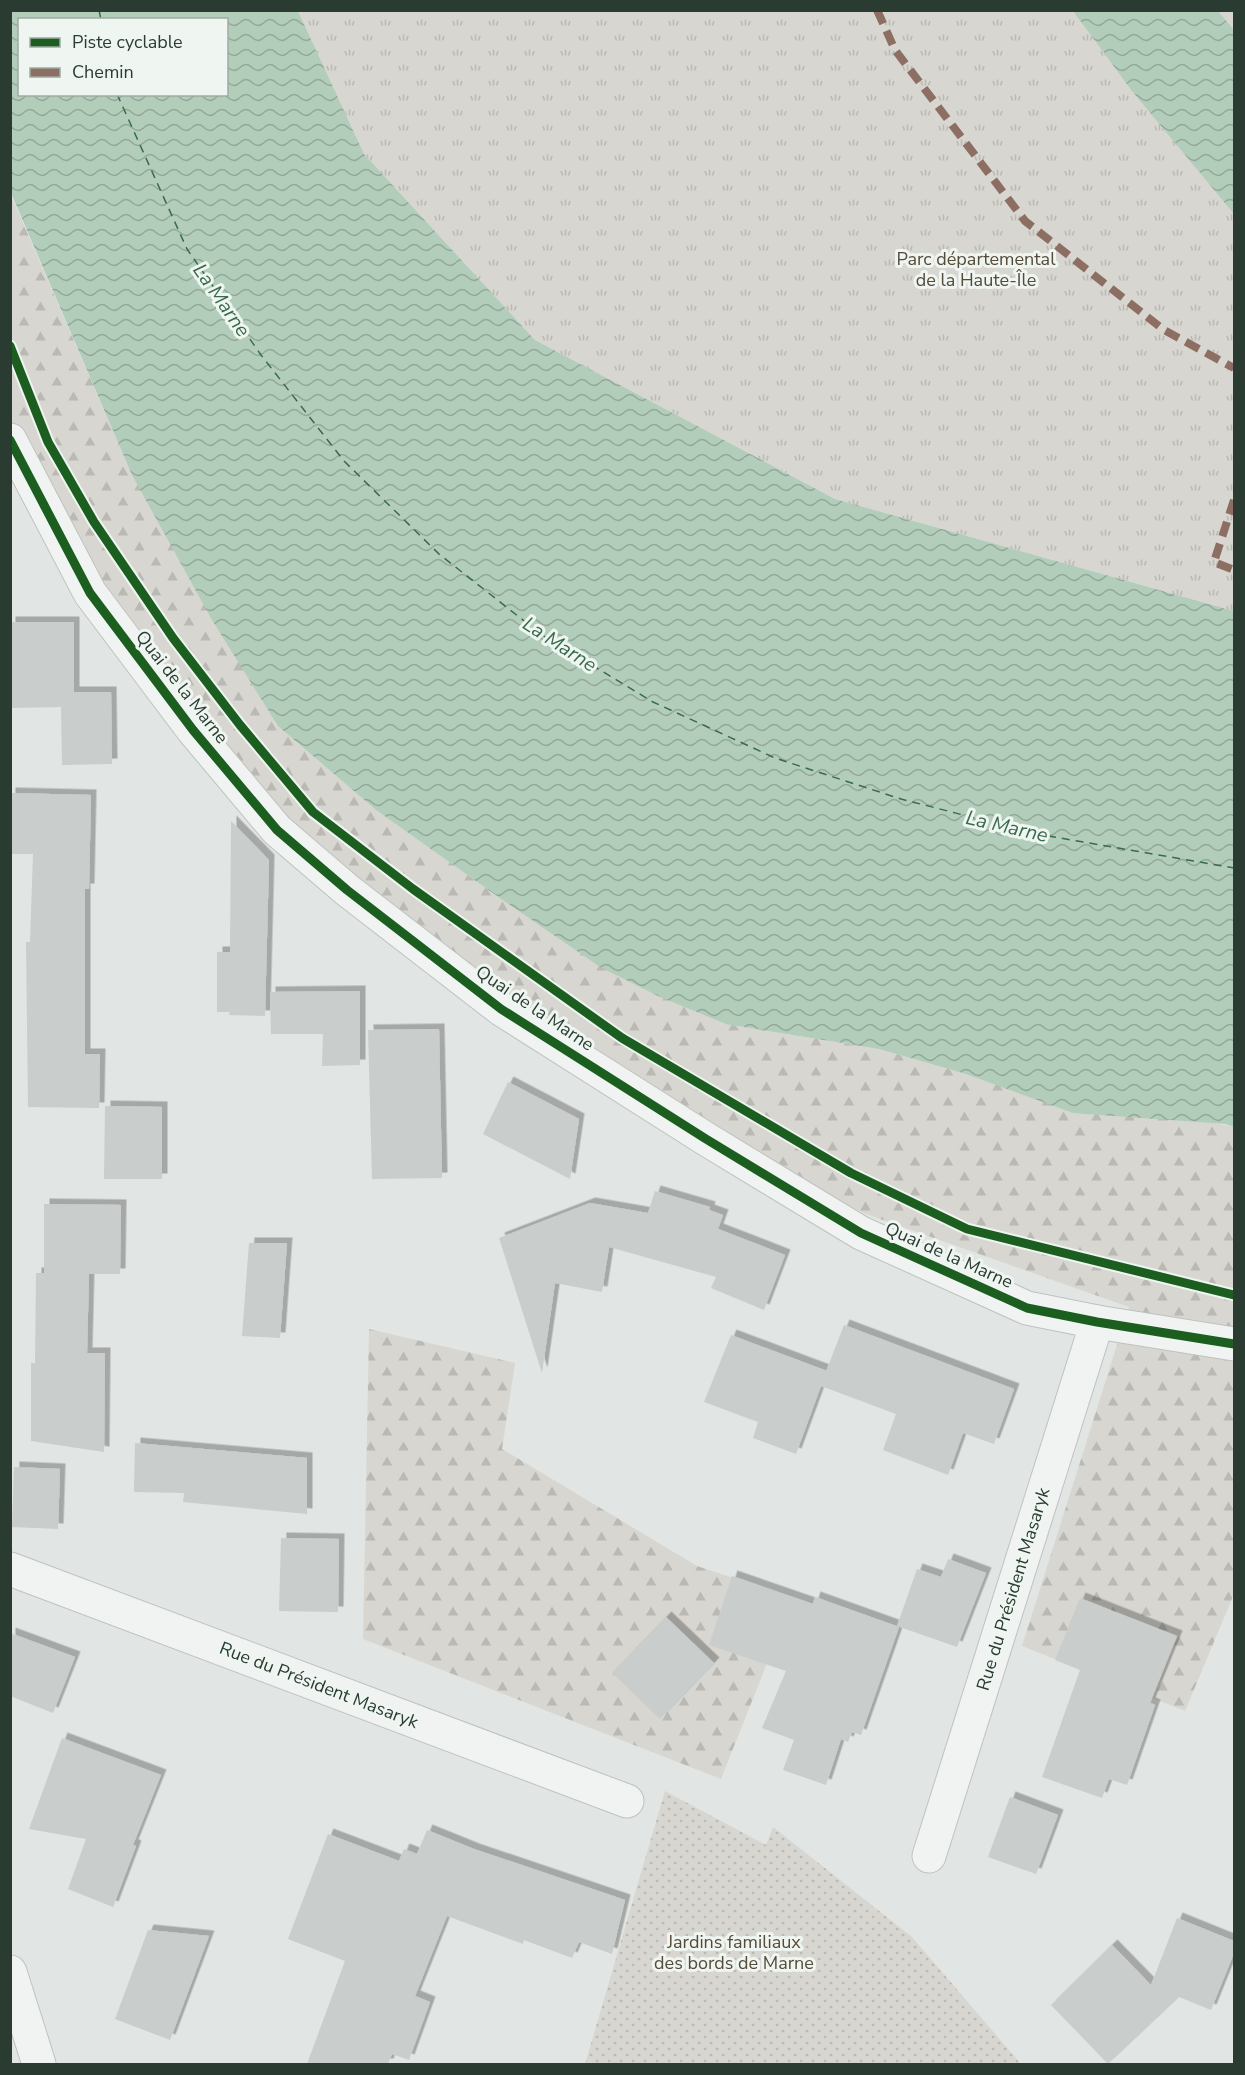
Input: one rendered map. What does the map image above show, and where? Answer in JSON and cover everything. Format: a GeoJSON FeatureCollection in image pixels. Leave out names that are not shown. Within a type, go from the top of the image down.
{"type":"FeatureCollection","features":[{"type":"Feature","properties":{"kind":"street","name":"Quai de la Marne"},"geometry":{"type":"LineString","coordinates":[[10,440],[90,593],[193,730],[277,830],[347,890],[501,1009],[706,1139],[861,1233],[1027,1308],[1234,1344]]}},
{"type":"Feature","properties":{"kind":"street","name":"Rue du Président Masaryk"},"geometry":{"type":"LineString","coordinates":[[929,1856],[1097,1322]]}},
{"type":"Feature","properties":{"kind":"street","name":"Rue du Président Masaryk"},"geometry":{"type":"LineString","coordinates":[[10,1569],[627,1802]]}},
{"type":"Feature","properties":{"kind":"street"},"geometry":{"type":"LineString","coordinates":[[10,1972],[39,2064]]}},
{"type":"Feature","properties":{"kind":"green space","name":"Parc départemental de la Haute-Île"},"geometry":{"type":"Polygon","coordinates":[[[298,11],[1234,11],[1234,611],[835,499],[535,340],[364,154],[298,11]]]}},
{"type":"Feature","properties":{"kind":"green space"},"geometry":{"type":"Polygon","coordinates":[[[10,193],[132,475],[278,726],[376,810],[497,896],[726,1024],[879,1049],[966,1074],[1234,1127],[1234,1594],[1185,1711],[1022,1646],[1129,1307],[866,1214],[706,1139],[277,830],[90,593],[11,440],[10,193]]]}},
{"type":"Feature","properties":{"kind":"green space"},"geometry":{"type":"Polygon","coordinates":[[[369,1329],[515,1363],[502,1449],[697,1566],[793,1598],[721,1779],[363,1639],[369,1329]]]}},
{"type":"Feature","properties":{"kind":"green space","name":"Jardins familiaux des bords de Marne"},"geometry":{"type":"Polygon","coordinates":[[[665,1791],[766,1845],[773,1827],[912,1937],[1021,2064],[585,2064],[665,1791]]]}},
{"type":"Feature","properties":{"kind":"water","name":"La Marne"},"geometry":{"type":"Polygon","coordinates":[[[10,11],[298,11],[364,154],[535,340],[835,499],[1234,611],[1234,1127],[1225,1124],[1073,1113],[966,1074],[879,1049],[726,1024],[658,996],[600,967],[376,810],[278,726],[212,620],[132,475],[11,193],[10,11]]]}},
{"type":"Feature","properties":{"kind":"water"},"geometry":{"type":"Polygon","coordinates":[[[1073,11],[1218,11],[1234,30],[1234,214],[1132,91],[1073,11]]]}},
{"type":"Feature","properties":{"kind":"building"},"geometry":{"type":"Polygon","coordinates":[[[10,622],[74,622],[74,692],[111,692],[112,764],[62,765],[61,707],[10,708],[10,622]]]}},
{"type":"Feature","properties":{"kind":"building"},"geometry":{"type":"Polygon","coordinates":[[[10,793],[91,795],[89,889],[85,889],[85,1054],[100,1054],[99,1108],[28,1107],[26,942],[30,942],[33,854],[10,854],[10,793]]]}},
{"type":"Feature","properties":{"kind":"building"},"geometry":{"type":"Polygon","coordinates":[[[231,821],[269,860],[265,1016],[229,1015],[230,1012],[217,1012],[217,952],[230,952],[231,821]]]}},
{"type":"Feature","properties":{"kind":"building"},"geometry":{"type":"Polygon","coordinates":[[[360,991],[360,1065],[322,1066],[323,1034],[271,1034],[270,992],[360,991]]]}},
{"type":"Feature","properties":{"kind":"building"},"geometry":{"type":"Polygon","coordinates":[[[439,1029],[442,1178],[372,1179],[368,1030],[439,1029]]]}},
{"type":"Feature","properties":{"kind":"building"},"geometry":{"type":"Polygon","coordinates":[[[508,1082],[579,1119],[570,1179],[483,1134],[508,1082]]]}},
{"type":"Feature","properties":{"kind":"building"},"geometry":{"type":"Polygon","coordinates":[[[105,1106],[162,1107],[162,1179],[104,1179],[105,1106]]]}},
{"type":"Feature","properties":{"kind":"building"},"geometry":{"type":"Polygon","coordinates":[[[655,1191],[710,1207],[709,1210],[723,1215],[718,1229],[785,1255],[764,1310],[711,1288],[716,1277],[609,1247],[602,1292],[555,1283],[542,1373],[499,1238],[590,1203],[648,1213],[655,1191]]]}},
{"type":"Feature","properties":{"kind":"building"},"geometry":{"type":"Polygon","coordinates":[[[44,1204],[121,1205],[120,1274],[89,1274],[87,1353],[105,1353],[104,1452],[31,1441],[31,1363],[35,1363],[36,1273],[44,1273],[44,1204]]]}},
{"type":"Feature","properties":{"kind":"building"},"geometry":{"type":"Polygon","coordinates":[[[249,1243],[287,1243],[280,1338],[242,1336],[249,1243]]]}},
{"type":"Feature","properties":{"kind":"building"},"geometry":{"type":"Polygon","coordinates":[[[844,1325],[1014,1389],[994,1444],[963,1433],[948,1475],[883,1450],[896,1414],[821,1386],[796,1454],[753,1438],[758,1422],[704,1402],[731,1335],[826,1371],[844,1325]]]}},
{"type":"Feature","properties":{"kind":"building"},"geometry":{"type":"Polygon","coordinates":[[[135,1443],[307,1458],[307,1514],[183,1502],[184,1493],[134,1492],[135,1443]]]}},
{"type":"Feature","properties":{"kind":"building"},"geometry":{"type":"Polygon","coordinates":[[[14,1467],[60,1469],[58,1529],[12,1527],[14,1467]]]}},
{"type":"Feature","properties":{"kind":"building"},"geometry":{"type":"Polygon","coordinates":[[[281,1538],[339,1539],[338,1612],[279,1611],[281,1538]]]}},
{"type":"Feature","properties":{"kind":"building"},"geometry":{"type":"Polygon","coordinates":[[[948,1559],[986,1573],[957,1647],[897,1626],[917,1569],[941,1577],[948,1559]]]}},
{"type":"Feature","properties":{"kind":"building"},"geometry":{"type":"Polygon","coordinates":[[[732,1576],[813,1604],[815,1597],[899,1627],[861,1735],[852,1732],[848,1742],[841,1739],[826,1785],[783,1770],[794,1740],[762,1728],[786,1671],[709,1645],[732,1576]]]}},
{"type":"Feature","properties":{"kind":"building"},"geometry":{"type":"Polygon","coordinates":[[[1080,1598],[1177,1636],[1150,1703],[1155,1705],[1127,1785],[1109,1779],[1102,1798],[1042,1777],[1080,1670],[1055,1660],[1080,1598]]]}},
{"type":"Feature","properties":{"kind":"building"},"geometry":{"type":"Polygon","coordinates":[[[666,1617],[714,1663],[660,1719],[612,1673],[666,1617]]]}},
{"type":"Feature","properties":{"kind":"building"},"geometry":{"type":"Polygon","coordinates":[[[10,1633],[75,1657],[53,1713],[10,1696],[10,1633]]]}},
{"type":"Feature","properties":{"kind":"building"},"geometry":{"type":"Polygon","coordinates":[[[62,1738],[161,1775],[133,1845],[136,1846],[113,1907],[68,1889],[86,1839],[29,1829],[62,1738]]]}},
{"type":"Feature","properties":{"kind":"building"},"geometry":{"type":"Polygon","coordinates":[[[1010,1797],[1058,1815],[1036,1874],[988,1857],[1010,1797]]]}},
{"type":"Feature","properties":{"kind":"building"},"geometry":{"type":"Polygon","coordinates":[[[427,1830],[474,1849],[625,1900],[612,1954],[579,1942],[572,1958],[524,1940],[523,1944],[447,1916],[415,1996],[430,2002],[409,2060],[392,2054],[388,2064],[307,2064],[345,1961],[288,1939],[328,1834],[399,1861],[404,1849],[417,1854],[427,1830]]]}},
{"type":"Feature","properties":{"kind":"building"},"geometry":{"type":"Polygon","coordinates":[[[1177,1918],[1234,1941],[1234,1953],[1211,2010],[1179,1997],[1108,2064],[1051,2005],[1112,1945],[1151,1985],[1177,1918]]]}},
{"type":"Feature","properties":{"kind":"building"},"geometry":{"type":"Polygon","coordinates":[[[148,1930],[209,1936],[170,2040],[115,2019],[148,1930]]]}},
{"type":"Feature","properties":{"kind":"ferry route"},"geometry":{"type":"LineString","coordinates":[[99,10],[101,18]]}},
{"type":"Feature","properties":{"kind":"ferry route"},"geometry":{"type":"LineString","coordinates":[[118,96],[187,249],[261,355],[344,461],[439,554],[542,635],[653,702],[775,758],[901,799],[1037,834],[1234,868]]}},
{"type":"Feature","properties":{"kind":"marked path"},"geometry":{"type":"LineString","coordinates":[[877,10],[895,50],[1025,221],[1164,330],[1234,368]]}},
{"type":"Feature","properties":{"kind":"marked path"},"geometry":{"type":"LineString","coordinates":[[1234,500],[1214,562],[1234,570]]}},
{"type":"Feature","properties":{"kind":"cycle path"},"geometry":{"type":"LineString","coordinates":[[10,346],[48,442],[94,522],[173,638],[240,725],[313,812],[413,889],[622,1038],[851,1173],[967,1229],[1234,1295]]}},
{"type":"Feature","properties":{"kind":"cycle path"},"geometry":{"type":"LineString","coordinates":[[10,440],[90,593],[193,730],[277,830],[347,890],[501,1009],[706,1139],[861,1233],[1027,1308],[1234,1344]]}}]}
